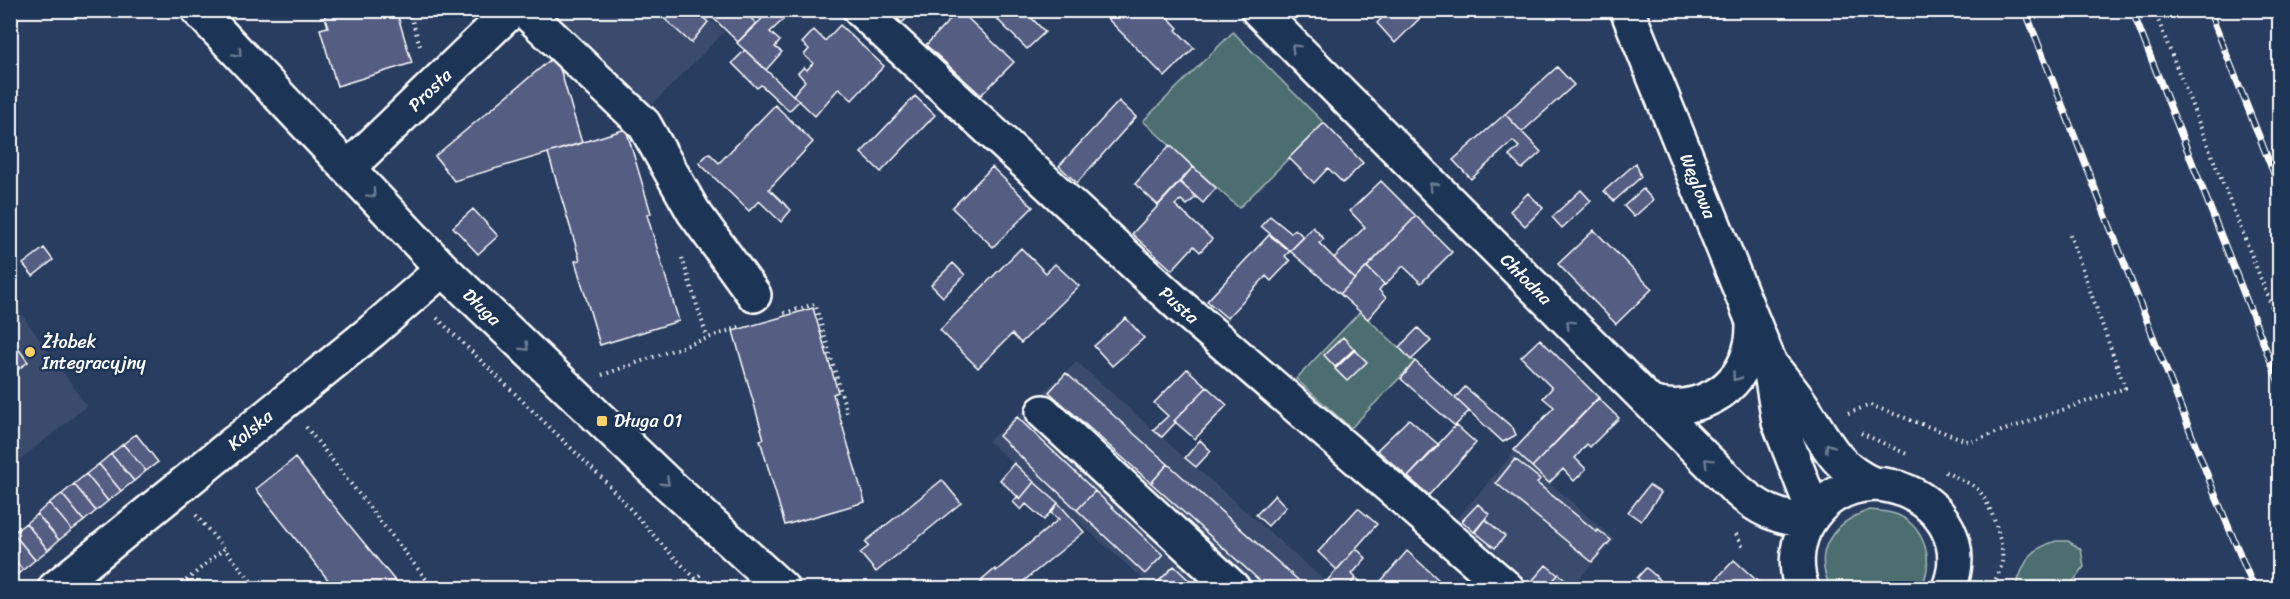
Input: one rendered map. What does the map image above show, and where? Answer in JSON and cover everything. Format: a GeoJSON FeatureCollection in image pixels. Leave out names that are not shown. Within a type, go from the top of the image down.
{"type":"FeatureCollection","features":[{"type":"Feature","properties":{"kind":"street","name":"Długa"},"geometry":{"type":"LineString","coordinates":[[198,10],[443,269],[666,482],[782,588]]}},
{"type":"Feature","properties":{"kind":"street","name":"Prosta"},"geometry":{"type":"LineString","coordinates":[[348,168],[512,10]]}},
{"type":"Feature","properties":{"kind":"street"},"geometry":{"type":"LineString","coordinates":[[524,10],[644,124],[752,309]]}},
{"type":"Feature","properties":{"kind":"street","name":"Pusta"},"geometry":{"type":"LineString","coordinates":[[860,10],[1179,305],[1507,588]]}},
{"type":"Feature","properties":{"kind":"street","name":"Chłodna"},"geometry":{"type":"LineString","coordinates":[[1258,10],[1750,502],[1778,517],[1812,517]]}},
{"type":"Feature","properties":{"kind":"street","name":"Węglowa"},"geometry":{"type":"LineString","coordinates":[[1627,10],[1769,361],[1779,422],[1812,517]]}},
{"type":"Feature","properties":{"kind":"street","name":"Kolska"},"geometry":{"type":"LineString","coordinates":[[56,588],[372,331],[443,269]]}},
{"type":"Feature","properties":{"kind":"street"},"geometry":{"type":"LineString","coordinates":[[1650,403],[1663,407],[1685,407],[1705,402],[1718,395],[1729,386],[1743,368],[1751,346],[1754,322]]}},
{"type":"Feature","properties":{"kind":"street","name":"Węglowa"},"geometry":{"type":"LineString","coordinates":[[1769,361],[1804,408],[1837,459],[1858,477],[1873,484]]}},
{"type":"Feature","properties":{"kind":"street"},"geometry":{"type":"LineString","coordinates":[[1043,412],[1222,584]]}},
{"type":"Feature","properties":{"kind":"street"},"geometry":{"type":"LineString","coordinates":[[1801,587],[1797,568],[1798,552],[1802,536],[1812,517],[1840,492],[1873,484],[1906,490],[1934,510],[1944,524],[1953,554],[1953,568],[1948,588]]}},
{"type":"Feature","properties":{"kind":"path"},"geometry":{"type":"LineString","coordinates":[[2154,10],[2280,327]]}},
{"type":"Feature","properties":{"kind":"path"},"geometry":{"type":"LineString","coordinates":[[2273,10],[2280,28]]}},
{"type":"Feature","properties":{"kind":"path"},"geometry":{"type":"LineString","coordinates":[[1842,415],[1870,405],[1970,442],[2125,388],[2069,232]]}},
{"type":"Feature","properties":{"kind":"path"},"geometry":{"type":"LineString","coordinates":[[783,314],[815,303],[848,416]]}},
{"type":"Feature","properties":{"kind":"path"},"geometry":{"type":"LineString","coordinates":[[601,376],[752,309]]}},
{"type":"Feature","properties":{"kind":"path"},"geometry":{"type":"LineString","coordinates":[[285,401],[434,588]]}},
{"type":"Feature","properties":{"kind":"path"},"geometry":{"type":"LineString","coordinates":[[177,491],[258,588]]}},
{"type":"Feature","properties":{"kind":"path"},"geometry":{"type":"LineString","coordinates":[[625,504],[705,588]]}},
{"type":"Feature","properties":{"kind":"path"},"geometry":{"type":"LineString","coordinates":[[177,588],[224,549]]}},
{"type":"Feature","properties":{"kind":"path"},"geometry":{"type":"LineString","coordinates":[[686,588],[703,572]]}},
{"type":"Feature","properties":{"kind":"shaded area"},"geometry":{"type":"Polygon","coordinates":[[[563,11],[701,11],[724,32],[646,111],[550,23],[563,11]]]}},
{"type":"Feature","properties":{"kind":"shaded area","name":"Żłobek Integracyjny"},"geometry":{"type":"Polygon","coordinates":[[[10,298],[87,406],[11,467],[10,467],[10,298]]]}},
{"type":"Feature","properties":{"kind":"shaded area"},"geometry":{"type":"Polygon","coordinates":[[[1077,362],[1333,588],[1153,588],[988,441],[1077,362]]]}},
{"type":"Feature","properties":{"kind":"shaded area"},"geometry":{"type":"Polygon","coordinates":[[[1514,452],[1615,540],[1570,588],[1538,588],[1457,519],[1514,452]]]}},
{"type":"Feature","properties":{"kind":"green space"},"geometry":{"type":"Polygon","coordinates":[[[1233,32],[1324,123],[1239,208],[1143,121],[1233,32]]]}},
{"type":"Feature","properties":{"kind":"green space"},"geometry":{"type":"Polygon","coordinates":[[[1360,312],[1415,362],[1351,428],[1296,379],[1360,312]]]}},
{"type":"Feature","properties":{"kind":"green space"},"geometry":{"type":"Polygon","coordinates":[[[1870,510],[1898,515],[1915,528],[1921,537],[1925,547],[1927,568],[1920,588],[1831,588],[1825,575],[1823,562],[1829,540],[1845,522],[1870,510]]]}},
{"type":"Feature","properties":{"kind":"green space"},"geometry":{"type":"Polygon","coordinates":[[[2056,541],[2068,541],[2081,549],[2084,567],[2068,588],[2015,588],[2028,558],[2039,548],[2056,541]]]}},
{"type":"Feature","properties":{"kind":"building"},"geometry":{"type":"Polygon","coordinates":[[[323,10],[396,10],[412,63],[337,86],[320,29],[328,27],[323,10]]]}},
{"type":"Feature","properties":{"kind":"building"},"geometry":{"type":"Polygon","coordinates":[[[655,10],[695,10],[708,22],[691,43],[655,10]]]}},
{"type":"Feature","properties":{"kind":"building"},"geometry":{"type":"Polygon","coordinates":[[[705,10],[742,10],[756,23],[738,42],[705,10]]]}},
{"type":"Feature","properties":{"kind":"building"},"geometry":{"type":"Polygon","coordinates":[[[771,10],[778,10],[785,18],[770,32],[780,41],[775,47],[782,52],[766,70],[737,43],[771,10]]]}},
{"type":"Feature","properties":{"kind":"building"},"geometry":{"type":"Polygon","coordinates":[[[889,10],[915,10],[902,23],[889,10]]]}},
{"type":"Feature","properties":{"kind":"building"},"geometry":{"type":"Polygon","coordinates":[[[959,10],[1014,62],[981,95],[926,45],[959,10]]]}},
{"type":"Feature","properties":{"kind":"building"},"geometry":{"type":"Polygon","coordinates":[[[988,10],[1024,10],[1045,32],[1027,49],[988,10]]]}},
{"type":"Feature","properties":{"kind":"building"},"geometry":{"type":"Polygon","coordinates":[[[1113,10],[1161,10],[1194,48],[1165,77],[1106,17],[1113,10]]]}},
{"type":"Feature","properties":{"kind":"building"},"geometry":{"type":"Polygon","coordinates":[[[1390,10],[1428,10],[1395,43],[1377,23],[1390,10]]]}},
{"type":"Feature","properties":{"kind":"building"},"geometry":{"type":"Polygon","coordinates":[[[840,25],[884,66],[852,100],[839,88],[815,116],[793,95],[805,81],[798,73],[804,67],[807,70],[813,63],[804,55],[809,49],[802,43],[814,30],[825,41],[840,25]]]}},
{"type":"Feature","properties":{"kind":"building"},"geometry":{"type":"Polygon","coordinates":[[[745,50],[799,101],[789,111],[761,85],[757,88],[732,63],[745,50]]]}},
{"type":"Feature","properties":{"kind":"building"},"geometry":{"type":"Polygon","coordinates":[[[556,55],[582,143],[454,181],[435,156],[556,55]]]}},
{"type":"Feature","properties":{"kind":"building"},"geometry":{"type":"Polygon","coordinates":[[[1557,67],[1574,85],[1522,132],[1505,114],[1557,67]]]}},
{"type":"Feature","properties":{"kind":"building"},"geometry":{"type":"Polygon","coordinates":[[[915,96],[935,115],[881,172],[861,153],[915,96]]]}},
{"type":"Feature","properties":{"kind":"building"},"geometry":{"type":"Polygon","coordinates":[[[1119,101],[1136,117],[1077,183],[1059,166],[1119,101]]]}},
{"type":"Feature","properties":{"kind":"building"},"geometry":{"type":"Polygon","coordinates":[[[775,105],[813,142],[769,189],[791,210],[781,222],[759,201],[749,211],[699,163],[709,153],[719,163],[775,105]]]}},
{"type":"Feature","properties":{"kind":"building"},"geometry":{"type":"Polygon","coordinates":[[[1505,114],[1541,152],[1522,169],[1509,156],[1519,147],[1513,141],[1471,179],[1453,160],[1505,114]]]}},
{"type":"Feature","properties":{"kind":"building"},"geometry":{"type":"Polygon","coordinates":[[[1324,123],[1363,163],[1343,183],[1328,168],[1314,183],[1289,158],[1324,123]]]}},
{"type":"Feature","properties":{"kind":"building"},"geometry":{"type":"Polygon","coordinates":[[[626,129],[651,213],[647,215],[679,321],[600,345],[575,261],[580,260],[548,153],[626,129]]]}},
{"type":"Feature","properties":{"kind":"building"},"geometry":{"type":"Polygon","coordinates":[[[1170,145],[1193,167],[1158,205],[1135,184],[1170,145]]]}},
{"type":"Feature","properties":{"kind":"building"},"geometry":{"type":"Polygon","coordinates":[[[1636,163],[1641,177],[1614,201],[1604,191],[1636,163]]]}},
{"type":"Feature","properties":{"kind":"building"},"geometry":{"type":"Polygon","coordinates":[[[992,167],[1033,207],[993,247],[952,208],[992,167]]]}},
{"type":"Feature","properties":{"kind":"building"},"geometry":{"type":"Polygon","coordinates":[[[1193,167],[1216,188],[1203,203],[1180,182],[1193,167]]]}},
{"type":"Feature","properties":{"kind":"building"},"geometry":{"type":"Polygon","coordinates":[[[1381,181],[1416,216],[1355,279],[1334,258],[1365,227],[1350,211],[1381,181]]]}},
{"type":"Feature","properties":{"kind":"building"},"geometry":{"type":"Polygon","coordinates":[[[1180,182],[1196,197],[1187,205],[1181,200],[1175,205],[1212,239],[1200,252],[1194,246],[1172,270],[1132,234],[1180,182]]]}},
{"type":"Feature","properties":{"kind":"building"},"geometry":{"type":"Polygon","coordinates":[[[1643,189],[1653,200],[1634,217],[1624,206],[1643,189]]]}},
{"type":"Feature","properties":{"kind":"building"},"geometry":{"type":"Polygon","coordinates":[[[1581,190],[1591,201],[1562,228],[1552,217],[1581,190]]]}},
{"type":"Feature","properties":{"kind":"building"},"geometry":{"type":"Polygon","coordinates":[[[1528,193],[1543,208],[1525,226],[1510,211],[1528,193]]]}},
{"type":"Feature","properties":{"kind":"building"},"geometry":{"type":"Polygon","coordinates":[[[473,209],[498,236],[478,254],[453,227],[473,209]]]}},
{"type":"Feature","properties":{"kind":"building"},"geometry":{"type":"Polygon","coordinates":[[[1270,216],[1291,233],[1295,229],[1304,237],[1290,251],[1261,226],[1270,216]]]}},
{"type":"Feature","properties":{"kind":"building"},"geometry":{"type":"Polygon","coordinates":[[[1416,216],[1452,252],[1421,283],[1403,266],[1385,285],[1367,267],[1416,216]]]}},
{"type":"Feature","properties":{"kind":"building"},"geometry":{"type":"Polygon","coordinates":[[[1313,227],[1324,239],[1319,243],[1355,279],[1340,294],[1290,251],[1313,227]]]}},
{"type":"Feature","properties":{"kind":"building"},"geometry":{"type":"Polygon","coordinates":[[[1594,230],[1652,289],[1616,324],[1558,264],[1594,230]]]}},
{"type":"Feature","properties":{"kind":"building"},"geometry":{"type":"Polygon","coordinates":[[[1269,235],[1290,251],[1285,256],[1290,261],[1271,281],[1266,276],[1227,318],[1207,301],[1269,235]]]}},
{"type":"Feature","properties":{"kind":"building"},"geometry":{"type":"Polygon","coordinates":[[[44,248],[53,260],[33,276],[23,264],[44,248]]]}},
{"type":"Feature","properties":{"kind":"building"},"geometry":{"type":"Polygon","coordinates":[[[1021,248],[1046,273],[1055,264],[1079,286],[1021,343],[1012,334],[978,368],[940,330],[1021,248]]]}},
{"type":"Feature","properties":{"kind":"building"},"geometry":{"type":"Polygon","coordinates":[[[953,263],[965,275],[943,297],[931,285],[953,263]]]}},
{"type":"Feature","properties":{"kind":"building"},"geometry":{"type":"Polygon","coordinates":[[[1367,267],[1384,284],[1379,290],[1386,298],[1368,319],[1340,294],[1367,267]]]}},
{"type":"Feature","properties":{"kind":"building"},"geometry":{"type":"Polygon","coordinates":[[[813,308],[838,392],[833,394],[865,502],[785,525],[760,440],[764,439],[733,331],[813,308]]]}},
{"type":"Feature","properties":{"kind":"building"},"geometry":{"type":"Polygon","coordinates":[[[1126,318],[1144,338],[1112,366],[1094,346],[1126,318]]]}},
{"type":"Feature","properties":{"kind":"building"},"geometry":{"type":"Polygon","coordinates":[[[1418,328],[1431,341],[1411,360],[1399,347],[1418,328]]]}},
{"type":"Feature","properties":{"kind":"building"},"geometry":{"type":"Polygon","coordinates":[[[10,337],[28,362],[10,375],[10,337]]]}},
{"type":"Feature","properties":{"kind":"building"},"geometry":{"type":"Polygon","coordinates":[[[1343,337],[1354,349],[1335,367],[1324,355],[1343,337]]]}},
{"type":"Feature","properties":{"kind":"building"},"geometry":{"type":"Polygon","coordinates":[[[1540,339],[1599,398],[1532,467],[1514,450],[1554,407],[1543,398],[1552,388],[1521,357],[1540,339]]]}},
{"type":"Feature","properties":{"kind":"building"},"geometry":{"type":"Polygon","coordinates":[[[1355,350],[1367,362],[1347,381],[1335,369],[1355,350]]]}},
{"type":"Feature","properties":{"kind":"building"},"geometry":{"type":"Polygon","coordinates":[[[1415,361],[1469,411],[1455,426],[1401,379],[1415,361]]]}},
{"type":"Feature","properties":{"kind":"building"},"geometry":{"type":"Polygon","coordinates":[[[1187,369],[1207,387],[1162,437],[1153,430],[1168,416],[1154,403],[1187,369]]]}},
{"type":"Feature","properties":{"kind":"building"},"geometry":{"type":"Polygon","coordinates":[[[1066,373],[1168,464],[1151,483],[1049,392],[1066,373]]]}},
{"type":"Feature","properties":{"kind":"building"},"geometry":{"type":"Polygon","coordinates":[[[1207,387],[1227,405],[1195,439],[1174,421],[1207,387]]]}},
{"type":"Feature","properties":{"kind":"building"},"geometry":{"type":"Polygon","coordinates":[[[1465,387],[1513,428],[1516,435],[1503,442],[1455,398],[1465,387]]]}},
{"type":"Feature","properties":{"kind":"building"},"geometry":{"type":"Polygon","coordinates":[[[1598,398],[1619,418],[1590,447],[1587,444],[1575,458],[1586,469],[1574,481],[1563,469],[1549,483],[1532,467],[1598,398]]]}},
{"type":"Feature","properties":{"kind":"building"},"geometry":{"type":"Polygon","coordinates":[[[1017,417],[1095,491],[1077,510],[999,436],[1017,417]]]}},
{"type":"Feature","properties":{"kind":"building"},"geometry":{"type":"Polygon","coordinates":[[[1409,419],[1439,445],[1408,477],[1377,450],[1409,419]]]}},
{"type":"Feature","properties":{"kind":"building"},"geometry":{"type":"Polygon","coordinates":[[[1456,425],[1476,443],[1429,495],[1408,477],[1456,425]]]}},
{"type":"Feature","properties":{"kind":"building"},"geometry":{"type":"Polygon","coordinates":[[[136,434],[158,462],[146,471],[123,444],[136,434]]]}},
{"type":"Feature","properties":{"kind":"building"},"geometry":{"type":"Polygon","coordinates":[[[1200,440],[1211,451],[1196,467],[1185,458],[1200,440]]]}},
{"type":"Feature","properties":{"kind":"building"},"geometry":{"type":"Polygon","coordinates":[[[123,444],[146,471],[134,481],[111,454],[123,444]]]}},
{"type":"Feature","properties":{"kind":"building"},"geometry":{"type":"Polygon","coordinates":[[[111,454],[134,481],[121,491],[99,464],[111,454]]]}},
{"type":"Feature","properties":{"kind":"building"},"geometry":{"type":"Polygon","coordinates":[[[295,458],[401,588],[335,588],[325,576],[256,489],[295,458]]]}},
{"type":"Feature","properties":{"kind":"building"},"geometry":{"type":"Polygon","coordinates":[[[1515,459],[1540,479],[1537,483],[1597,532],[1598,530],[1611,540],[1592,562],[1496,483],[1515,459]]]}},
{"type":"Feature","properties":{"kind":"building"},"geometry":{"type":"Polygon","coordinates":[[[1014,463],[1034,482],[1020,499],[1000,480],[1014,463]]]}},
{"type":"Feature","properties":{"kind":"building"},"geometry":{"type":"Polygon","coordinates":[[[99,464],[121,491],[108,501],[86,474],[99,464]]]}},
{"type":"Feature","properties":{"kind":"building"},"geometry":{"type":"Polygon","coordinates":[[[1168,464],[1307,588],[1268,588],[1151,483],[1168,464]]]}},
{"type":"Feature","properties":{"kind":"building"},"geometry":{"type":"Polygon","coordinates":[[[86,474],[108,501],[96,511],[74,484],[86,474]]]}},
{"type":"Feature","properties":{"kind":"building"},"geometry":{"type":"Polygon","coordinates":[[[942,480],[961,503],[876,572],[860,553],[869,546],[865,542],[942,480]]]}},
{"type":"Feature","properties":{"kind":"building"},"geometry":{"type":"Polygon","coordinates":[[[1034,482],[1058,503],[1044,520],[1026,504],[1021,510],[1013,502],[1018,496],[1020,499],[1034,482]]]}},
{"type":"Feature","properties":{"kind":"building"},"geometry":{"type":"Polygon","coordinates":[[[74,484],[96,511],[84,521],[62,494],[74,484]]]}},
{"type":"Feature","properties":{"kind":"building"},"geometry":{"type":"Polygon","coordinates":[[[1649,485],[1661,493],[1641,521],[1628,512],[1649,485]]]}},
{"type":"Feature","properties":{"kind":"building"},"geometry":{"type":"Polygon","coordinates":[[[1095,491],[1163,555],[1145,574],[1077,510],[1095,491]]]}},
{"type":"Feature","properties":{"kind":"building"},"geometry":{"type":"Polygon","coordinates":[[[62,494],[84,521],[72,530],[49,503],[62,494]]]}},
{"type":"Feature","properties":{"kind":"building"},"geometry":{"type":"Polygon","coordinates":[[[1275,495],[1286,507],[1268,526],[1256,515],[1275,495]]]}},
{"type":"Feature","properties":{"kind":"building"},"geometry":{"type":"Polygon","coordinates":[[[49,503],[72,530],[59,540],[37,514],[49,503]]]}},
{"type":"Feature","properties":{"kind":"building"},"geometry":{"type":"Polygon","coordinates":[[[1058,503],[1084,532],[1015,588],[975,588],[995,569],[996,571],[1059,519],[1051,513],[1058,503]]]}},
{"type":"Feature","properties":{"kind":"building"},"geometry":{"type":"Polygon","coordinates":[[[1478,504],[1489,514],[1474,532],[1462,521],[1478,504]]]}},
{"type":"Feature","properties":{"kind":"building"},"geometry":{"type":"Polygon","coordinates":[[[1358,508],[1377,524],[1337,570],[1318,552],[1358,508]]]}},
{"type":"Feature","properties":{"kind":"building"},"geometry":{"type":"Polygon","coordinates":[[[37,514],[59,540],[48,550],[26,523],[37,514]]]}},
{"type":"Feature","properties":{"kind":"building"},"geometry":{"type":"Polygon","coordinates":[[[1485,519],[1505,536],[1495,548],[1475,532],[1485,519]]]}},
{"type":"Feature","properties":{"kind":"building"},"geometry":{"type":"Polygon","coordinates":[[[26,523],[48,550],[35,560],[13,533],[26,523]]]}},
{"type":"Feature","properties":{"kind":"building"},"geometry":{"type":"Polygon","coordinates":[[[13,533],[35,560],[23,570],[10,554],[10,535],[13,533]]]}},
{"type":"Feature","properties":{"kind":"building"},"geometry":{"type":"Polygon","coordinates":[[[1356,548],[1366,558],[1352,574],[1356,578],[1347,588],[1336,588],[1327,581],[1356,548]]]}},
{"type":"Feature","properties":{"kind":"building"},"geometry":{"type":"Polygon","coordinates":[[[1407,551],[1439,580],[1432,588],[1375,588],[1407,551]]]}},
{"type":"Feature","properties":{"kind":"building"},"geometry":{"type":"Polygon","coordinates":[[[10,554],[23,570],[11,579],[10,578],[10,554]]]}},
{"type":"Feature","properties":{"kind":"building"},"geometry":{"type":"Polygon","coordinates":[[[1734,560],[1765,588],[1708,588],[1734,560]]]}},
{"type":"Feature","properties":{"kind":"building"},"geometry":{"type":"Polygon","coordinates":[[[1546,565],[1558,575],[1546,588],[1540,588],[1532,581],[1546,565]]]}},
{"type":"Feature","properties":{"kind":"building"},"geometry":{"type":"Polygon","coordinates":[[[1174,566],[1196,587],[1159,588],[1155,585],[1174,566]]]}},
{"type":"Feature","properties":{"kind":"building"},"geometry":{"type":"Polygon","coordinates":[[[1646,568],[1669,588],[1649,588],[1637,578],[1646,568]]]}},
{"type":"Feature","properties":{"kind":"building"},"geometry":{"type":"Polygon","coordinates":[[[1559,574],[1571,584],[1567,588],[1546,588],[1559,574]]]}},
{"type":"Feature","properties":{"kind":"building"},"geometry":{"type":"Polygon","coordinates":[[[1356,578],[1368,588],[1347,588],[1356,578]]]}},
{"type":"Feature","properties":{"kind":"railway"},"geometry":{"type":"LineString","coordinates":[[2025,10],[2214,492],[2254,588]]}},
{"type":"Feature","properties":{"kind":"railway"},"geometry":{"type":"LineString","coordinates":[[2132,10],[2280,385]]}},
{"type":"Feature","properties":{"kind":"railway"},"geometry":{"type":"LineString","coordinates":[[2209,10],[2280,189]]}},
{"type":"Feature","properties":{"kind":"place","name":"Żłobek Integracyjny"},"geometry":{"type":"Point","coordinates":[30,352]}},
{"type":"Feature","properties":{"kind":"place","name":"Długa 01"},"geometry":{"type":"Point","coordinates":[602,421]}}]}
